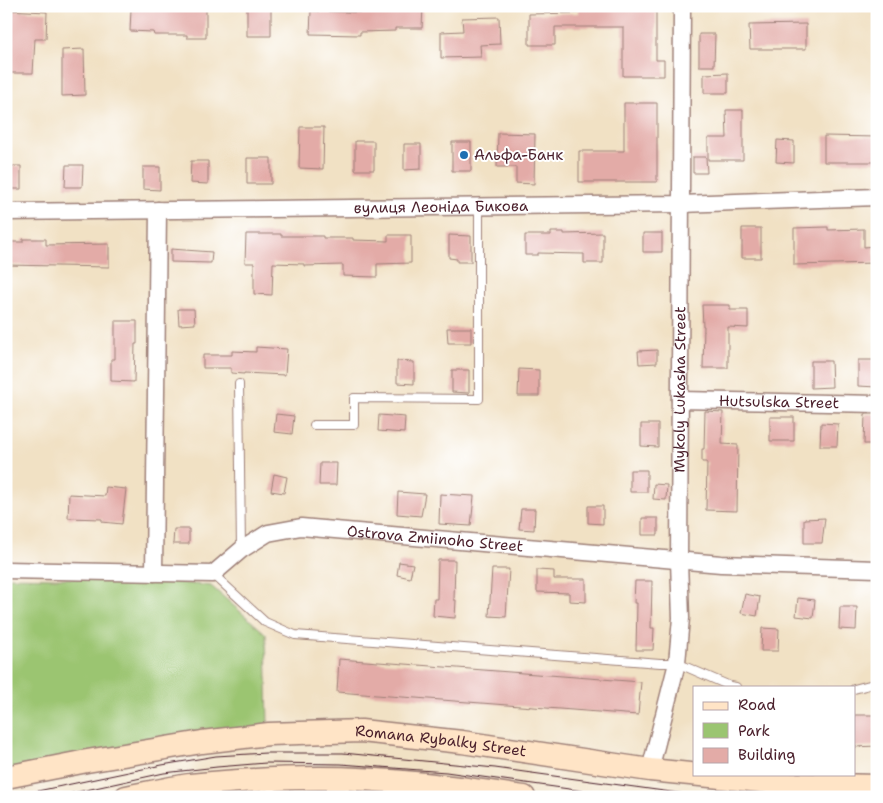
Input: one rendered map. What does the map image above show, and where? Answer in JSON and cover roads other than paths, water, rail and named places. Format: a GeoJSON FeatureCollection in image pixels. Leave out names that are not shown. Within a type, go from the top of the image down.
{"type":"FeatureCollection","features":[{"type":"Feature","properties":{"kind":"main road","name":"Romana Rybalky Street"},"geometry":{"type":"LineString","coordinates":[[6,777],[88,761],[212,741],[270,734],[362,731],[462,742],[650,770],[693,774]]}},
{"type":"Feature","properties":{"kind":"main road","name":"Romana Rybalky Street"},"geometry":{"type":"LineString","coordinates":[[710,776],[790,784],[877,786]]}},
{"type":"Feature","properties":{"kind":"main road"},"geometry":{"type":"LineString","coordinates":[[126,797],[188,786],[272,788],[320,778],[404,782],[482,790],[524,797]]}},
{"type":"Feature","properties":{"kind":"street","name":"Mykoly Lukasha Street"},"geometry":{"type":"LineString","coordinates":[[650,770],[677,663],[681,618],[682,6]]}},
{"type":"Feature","properties":{"kind":"street","name":"вулиця Леоніда Бикова"},"geometry":{"type":"LineString","coordinates":[[6,212],[681,204],[877,197]]}},
{"type":"Feature","properties":{"kind":"street"},"geometry":{"type":"LineString","coordinates":[[154,573],[158,210]]}},
{"type":"Feature","properties":{"kind":"street","name":"Hutsulska Street"},"geometry":{"type":"LineString","coordinates":[[680,400],[877,404]]}},
{"type":"Feature","properties":{"kind":"street","name":"Ostrova Zmiinoho Street"},"geometry":{"type":"LineString","coordinates":[[213,574],[241,550],[268,533],[301,527],[721,564],[877,569]]}},
{"type":"Feature","properties":{"kind":"street"},"geometry":{"type":"LineString","coordinates":[[6,570],[213,574]]}},
{"type":"Feature","properties":{"kind":"lane"},"geometry":{"type":"LineString","coordinates":[[314,425],[354,425],[354,398],[479,399],[480,207]]}},
{"type":"Feature","properties":{"kind":"lane"},"geometry":{"type":"LineString","coordinates":[[239,384],[241,550]]}},
{"type":"Feature","properties":{"kind":"lane"},"geometry":{"type":"LineString","coordinates":[[213,574],[265,622],[295,635],[660,664],[677,663],[730,686]]}},
{"type":"Feature","properties":{"kind":"lane"},"geometry":{"type":"LineString","coordinates":[[856,688],[877,683]]}},
{"type":"Feature","properties":{"kind":"tram line"},"geometry":{"type":"LineString","coordinates":[[9,797],[162,765],[216,756],[266,753],[343,753],[495,768],[708,797]]}},
{"type":"Feature","properties":{"kind":"tram line"},"geometry":{"type":"LineString","coordinates":[[54,797],[164,773],[266,763],[341,764],[446,772],[627,797]]}},
{"type":"Feature","properties":{"kind":"place","name":"Альфа-Банк"},"geometry":{"type":"Point","coordinates":[464,155]}}]}
